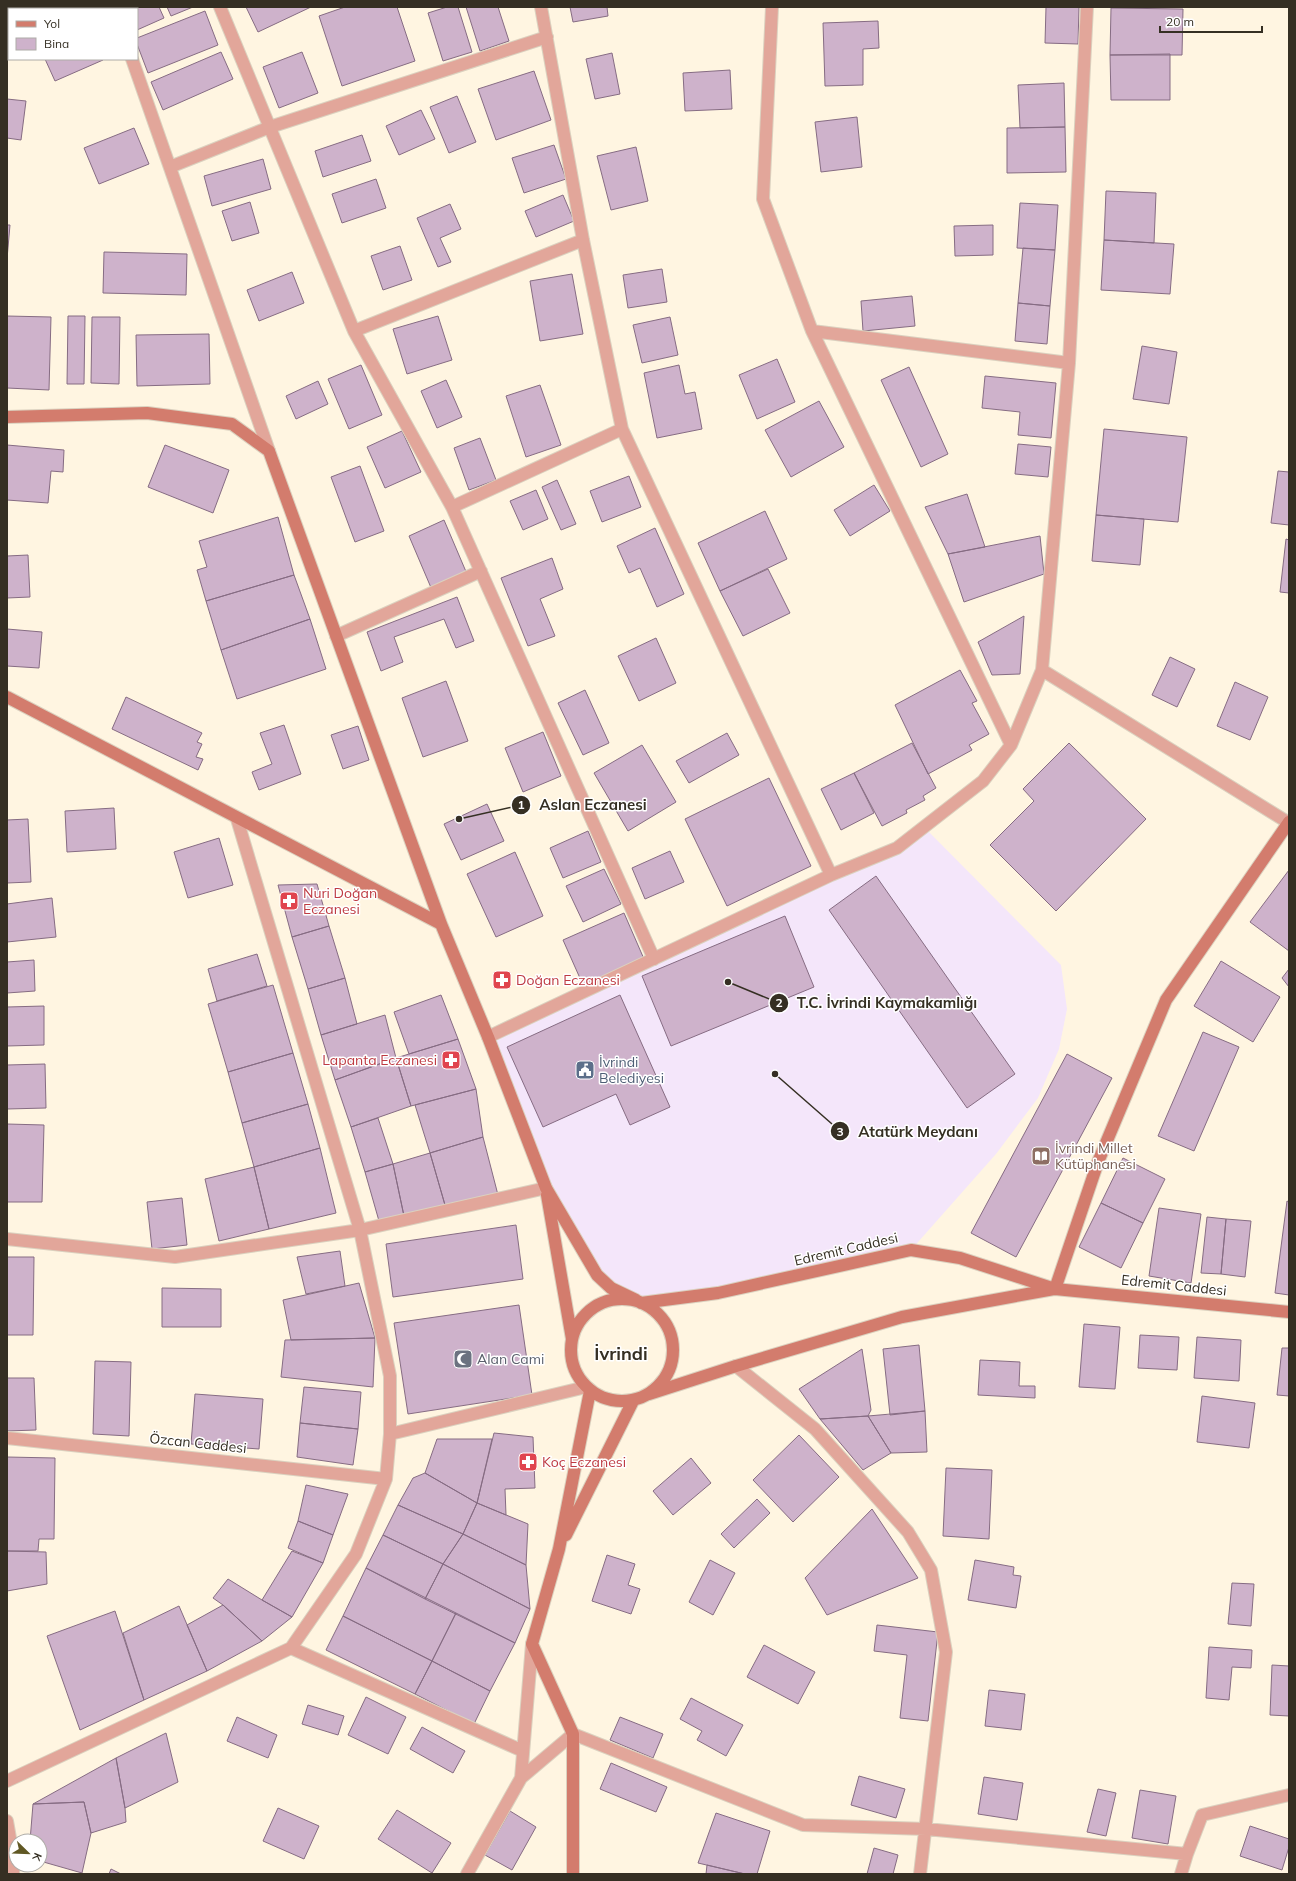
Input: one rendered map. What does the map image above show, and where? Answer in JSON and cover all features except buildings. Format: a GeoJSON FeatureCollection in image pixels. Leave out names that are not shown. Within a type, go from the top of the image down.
{"type":"FeatureCollection","features":[{"type":"Feature","properties":{"kind":"main road"},"geometry":{"type":"LineString","coordinates":[[7,417],[147,413],[232,424],[269,451],[441,924],[488,1037],[546,1188]]}},
{"type":"Feature","properties":{"kind":"main road"},"geometry":{"type":"LineString","coordinates":[[7,697],[441,924]]}},
{"type":"Feature","properties":{"kind":"main road"},"geometry":{"type":"LineString","coordinates":[[1056,1289],[1098,1162],[1166,1000],[1289,823]]}},
{"type":"Feature","properties":{"kind":"main road","name":"Edremit Caddesi"},"geometry":{"type":"LineString","coordinates":[[546,1188],[572,1340],[572,1357],[576,1374],[588,1389],[603,1398],[618,1402],[634,1401],[649,1394],[736,1366],[902,1317],[1056,1289]]}},
{"type":"Feature","properties":{"kind":"main road","name":"Edremit Caddesi"},"geometry":{"type":"LineString","coordinates":[[546,1188],[597,1275],[611,1288],[652,1308],[664,1319],[671,1335],[674,1351],[671,1368],[662,1383],[649,1394]]}},
{"type":"Feature","properties":{"kind":"main road","name":"Edremit Caddesi"},"geometry":{"type":"LineString","coordinates":[[572,1340],[578,1324],[588,1311],[603,1302],[620,1298],[638,1301],[718,1293],[911,1250],[960,1258],[1056,1289],[1289,1312]]}},
{"type":"Feature","properties":{"kind":"main road"},"geometry":{"type":"LineString","coordinates":[[573,1874],[573,1734],[532,1644],[559,1549],[588,1389]]}},
{"type":"Feature","properties":{"kind":"main road"},"geometry":{"type":"LineString","coordinates":[[559,1549],[634,1401]]}},
{"type":"Feature","properties":{"kind":"street"},"geometry":{"type":"LineString","coordinates":[[220,7],[354,331],[452,507],[482,571],[654,959]]}},
{"type":"Feature","properties":{"kind":"street"},"geometry":{"type":"LineString","coordinates":[[541,7],[548,37],[583,240],[622,429],[831,876]]}},
{"type":"Feature","properties":{"kind":"street"},"geometry":{"type":"LineString","coordinates":[[772,7],[763,199],[812,331],[1011,744]]}},
{"type":"Feature","properties":{"kind":"street"},"geometry":{"type":"LineString","coordinates":[[488,1037],[831,876],[897,848],[983,781],[1011,744],[1042,670],[1069,363],[1087,7]]}},
{"type":"Feature","properties":{"kind":"street"},"geometry":{"type":"LineString","coordinates":[[170,167],[270,127],[548,37]]}},
{"type":"Feature","properties":{"kind":"street"},"geometry":{"type":"LineString","coordinates":[[132,60],[269,451]]}},
{"type":"Feature","properties":{"kind":"street"},"geometry":{"type":"LineString","coordinates":[[354,331],[583,240]]}},
{"type":"Feature","properties":{"kind":"street"},"geometry":{"type":"LineString","coordinates":[[812,331],[1069,363]]}},
{"type":"Feature","properties":{"kind":"street"},"geometry":{"type":"LineString","coordinates":[[452,507],[622,429]]}},
{"type":"Feature","properties":{"kind":"street"},"geometry":{"type":"LineString","coordinates":[[336,636],[482,571]]}},
{"type":"Feature","properties":{"kind":"street"},"geometry":{"type":"LineString","coordinates":[[1042,670],[1289,823]]}},
{"type":"Feature","properties":{"kind":"street"},"geometry":{"type":"LineString","coordinates":[[7,1781],[291,1648],[356,1554],[386,1479],[390,1434],[390,1376],[360,1230],[237,818]]}},
{"type":"Feature","properties":{"kind":"street"},"geometry":{"type":"LineString","coordinates":[[7,1239],[175,1257],[360,1230],[546,1188]]}},
{"type":"Feature","properties":{"kind":"street"},"geometry":{"type":"LineString","coordinates":[[736,1366],[815,1429],[908,1532],[931,1570],[946,1652],[920,1874]]}},
{"type":"Feature","properties":{"kind":"street"},"geometry":{"type":"LineString","coordinates":[[390,1434],[588,1389]]}},
{"type":"Feature","properties":{"kind":"street","name":"Özcan Caddesi"},"geometry":{"type":"LineString","coordinates":[[7,1438],[386,1479]]}},
{"type":"Feature","properties":{"kind":"street"},"geometry":{"type":"LineString","coordinates":[[521,1778],[532,1644]]}},
{"type":"Feature","properties":{"kind":"street"},"geometry":{"type":"LineString","coordinates":[[291,1648],[523,1751]]}},
{"type":"Feature","properties":{"kind":"street"},"geometry":{"type":"LineString","coordinates":[[467,1874],[521,1778],[573,1734],[803,1825],[926,1829],[1187,1854]]}},
{"type":"Feature","properties":{"kind":"street"},"geometry":{"type":"LineString","coordinates":[[1181,1874],[1202,1814],[1289,1795]]}},
{"type":"Feature","properties":{"kind":"street"},"geometry":{"type":"LineString","coordinates":[[7,1821],[14,1861],[13,1874]]}},
{"type":"Feature","properties":{"kind":"shaded area"},"geometry":{"type":"Polygon","coordinates":[[[924,827],[1061,965],[1067,1009],[1059,1049],[1038,1098],[996,1154],[911,1250],[656,1302],[611,1288],[546,1188],[488,1037],[897,848],[924,827]]]}},
{"type":"Feature","properties":{"kind":"place","name":"Aslan Eczanesi"},"geometry":{"type":"Point","coordinates":[459,819]}},
{"type":"Feature","properties":{"kind":"place","name":"Nuri Doğan Eczanesi"},"geometry":{"type":"Point","coordinates":[289,901]}},
{"type":"Feature","properties":{"kind":"place","name":"Doğan Eczanesi"},"geometry":{"type":"Point","coordinates":[502,980]}},
{"type":"Feature","properties":{"kind":"place","name":"T.C. İvrindi Kaymakamlığı"},"geometry":{"type":"Point","coordinates":[728,982]}},
{"type":"Feature","properties":{"kind":"place","name":"Lapanta Eczanesi"},"geometry":{"type":"Point","coordinates":[451,1060]}},
{"type":"Feature","properties":{"kind":"place","name":"İvrindi Belediyesi"},"geometry":{"type":"Point","coordinates":[585,1070]}},
{"type":"Feature","properties":{"kind":"place","name":"Atatürk Meydanı"},"geometry":{"type":"Point","coordinates":[775,1074]}},
{"type":"Feature","properties":{"kind":"place","name":"İvrindi Millet Kütüphanesi"},"geometry":{"type":"Point","coordinates":[1041,1156]}},
{"type":"Feature","properties":{"kind":"place","name":"Alan Cami"},"geometry":{"type":"Point","coordinates":[463,1359]}},
{"type":"Feature","properties":{"kind":"place","name":"Koç Eczanesi"},"geometry":{"type":"Point","coordinates":[528,1462]}},
{"type":"Feature","properties":{"kind":"district","name":"İvrindi"},"geometry":{"type":"Point","coordinates":[621,1353]}}]}
